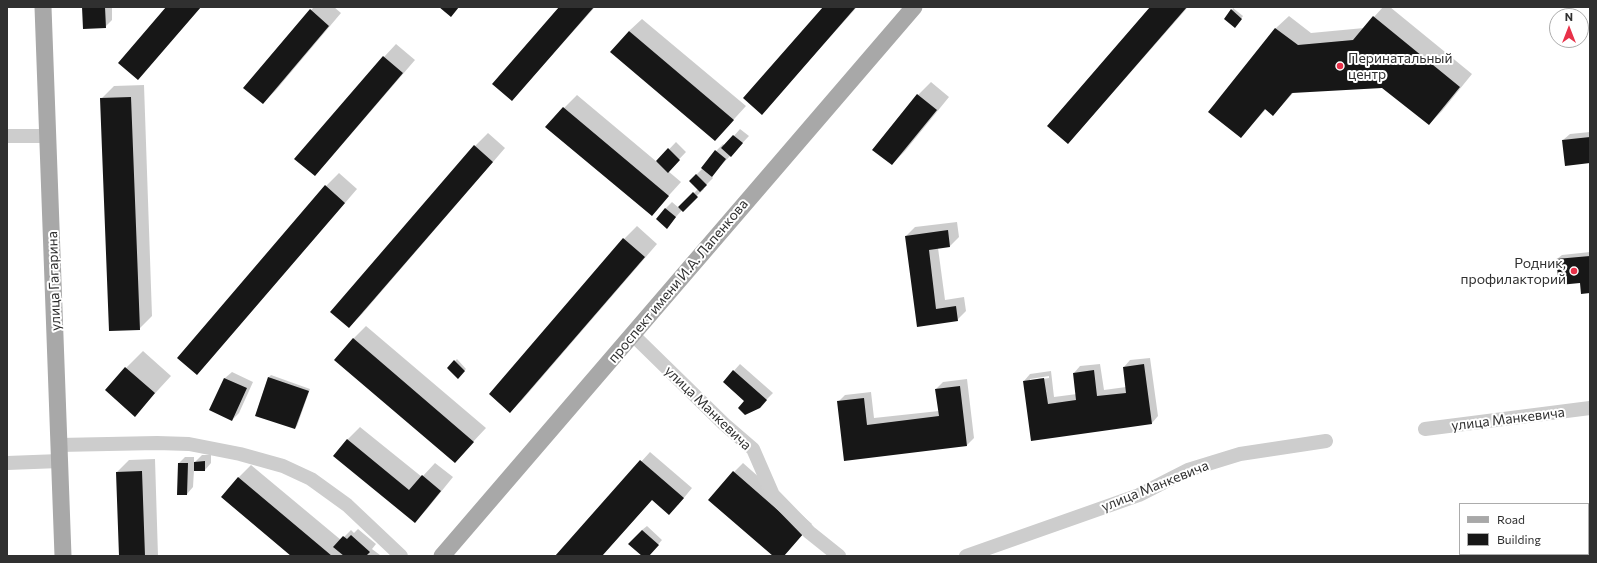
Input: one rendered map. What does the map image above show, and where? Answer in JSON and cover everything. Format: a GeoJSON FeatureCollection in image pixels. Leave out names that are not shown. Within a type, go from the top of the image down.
{"type":"FeatureCollection","features":[{"type":"Feature","properties":{"kind":"main road","name":"улица Гагарина"},"geometry":{"type":"LineString","coordinates":[[43,7],[63,556]]}},
{"type":"Feature","properties":{"kind":"main road","name":"проспект имени И.А. Лапенкова"},"geometry":{"type":"LineString","coordinates":[[442,556],[786,154],[914,7]]}},
{"type":"Feature","properties":{"kind":"street"},"geometry":{"type":"LineString","coordinates":[[7,136],[48,136]]}},
{"type":"Feature","properties":{"kind":"street","name":"улица Манкевича"},"geometry":{"type":"LineString","coordinates":[[633,334],[724,424],[753,449],[773,495],[809,532],[839,556]]}},
{"type":"Feature","properties":{"kind":"street","name":"улица Манкевича"},"geometry":{"type":"LineString","coordinates":[[1425,429],[1590,408]]}},
{"type":"Feature","properties":{"kind":"street","name":"улица Манкевича"},"geometry":{"type":"LineString","coordinates":[[966,556],[1140,495],[1188,470],[1240,454],[1326,441]]}},
{"type":"Feature","properties":{"kind":"street"},"geometry":{"type":"LineString","coordinates":[[7,463],[60,453],[157,443],[189,444],[240,454],[283,466],[311,479],[347,505],[400,556]]}},
{"type":"Feature","properties":{"kind":"building"},"geometry":{"type":"Polygon","coordinates":[[[82,7],[105,7],[106,28],[83,29],[82,7]]]}},
{"type":"Feature","properties":{"kind":"building"},"geometry":{"type":"Polygon","coordinates":[[[166,7],[201,7],[138,80],[118,63],[166,7]]]}},
{"type":"Feature","properties":{"kind":"building"},"geometry":{"type":"Polygon","coordinates":[[[439,7],[459,7],[451,17],[439,7]]]}},
{"type":"Feature","properties":{"kind":"building"},"geometry":{"type":"Polygon","coordinates":[[[559,7],[594,7],[512,101],[492,84],[559,7]]]}},
{"type":"Feature","properties":{"kind":"building"},"geometry":{"type":"Polygon","coordinates":[[[823,7],[856,7],[762,115],[743,98],[823,7]]]}},
{"type":"Feature","properties":{"kind":"building"},"geometry":{"type":"Polygon","coordinates":[[[1150,7],[1187,7],[1068,144],[1047,126],[1150,7]]]}},
{"type":"Feature","properties":{"kind":"building"},"geometry":{"type":"Polygon","coordinates":[[[310,9],[329,26],[263,104],[243,88],[310,9]]]}},
{"type":"Feature","properties":{"kind":"building"},"geometry":{"type":"Polygon","coordinates":[[[1231,9],[1242,19],[1235,28],[1224,19],[1231,9]]]}},
{"type":"Feature","properties":{"kind":"building","name":"Перинатальный центр"},"geometry":{"type":"Polygon","coordinates":[[[1373,16],[1460,87],[1429,125],[1382,88],[1292,93],[1273,116],[1265,109],[1241,138],[1208,112],[1275,28],[1298,45],[1353,40],[1373,16]]]}},
{"type":"Feature","properties":{"kind":"building"},"geometry":{"type":"Polygon","coordinates":[[[629,31],[734,120],[715,141],[610,52],[629,31]]]}},
{"type":"Feature","properties":{"kind":"building"},"geometry":{"type":"Polygon","coordinates":[[[383,56],[403,73],[315,176],[294,159],[383,56]]]}},
{"type":"Feature","properties":{"kind":"building"},"geometry":{"type":"Polygon","coordinates":[[[917,94],[937,110],[892,165],[872,150],[917,94]]]}},
{"type":"Feature","properties":{"kind":"building"},"geometry":{"type":"Polygon","coordinates":[[[131,97],[140,330],[109,331],[100,98],[131,97]]]}},
{"type":"Feature","properties":{"kind":"building"},"geometry":{"type":"Polygon","coordinates":[[[563,107],[669,196],[652,216],[545,127],[563,107]]]}},
{"type":"Feature","properties":{"kind":"building"},"geometry":{"type":"Polygon","coordinates":[[[733,135],[743,143],[731,157],[721,148],[733,135]]]}},
{"type":"Feature","properties":{"kind":"building"},"geometry":{"type":"Polygon","coordinates":[[[1590,137],[1590,163],[1565,166],[1562,140],[1590,137]]]}},
{"type":"Feature","properties":{"kind":"building"},"geometry":{"type":"Polygon","coordinates":[[[474,145],[493,162],[349,328],[330,312],[474,145]]]}},
{"type":"Feature","properties":{"kind":"building"},"geometry":{"type":"Polygon","coordinates":[[[668,148],[680,160],[668,173],[656,161],[668,148]]]}},
{"type":"Feature","properties":{"kind":"building"},"geometry":{"type":"Polygon","coordinates":[[[715,150],[726,159],[712,177],[701,168],[715,150]]]}},
{"type":"Feature","properties":{"kind":"building"},"geometry":{"type":"Polygon","coordinates":[[[696,174],[707,185],[700,192],[689,181],[696,174]]]}},
{"type":"Feature","properties":{"kind":"building"},"geometry":{"type":"Polygon","coordinates":[[[325,185],[345,203],[197,375],[177,358],[325,185]]]}},
{"type":"Feature","properties":{"kind":"building"},"geometry":{"type":"Polygon","coordinates":[[[693,192],[698,197],[683,212],[678,207],[693,192]]]}},
{"type":"Feature","properties":{"kind":"building"},"geometry":{"type":"Polygon","coordinates":[[[665,208],[676,217],[667,229],[656,219],[665,208]]]}},
{"type":"Feature","properties":{"kind":"building"},"geometry":{"type":"Polygon","coordinates":[[[948,230],[950,247],[929,250],[936,309],[956,306],[958,321],[917,327],[905,236],[948,230]]]}},
{"type":"Feature","properties":{"kind":"building"},"geometry":{"type":"Polygon","coordinates":[[[623,238],[645,257],[510,413],[489,394],[623,238]]]}},
{"type":"Feature","properties":{"kind":"building","name":"Родник, профилакторий"},"geometry":{"type":"Polygon","coordinates":[[[1590,256],[1590,293],[1581,294],[1580,283],[1559,285],[1556,259],[1590,256]]]}},
{"type":"Feature","properties":{"kind":"building"},"geometry":{"type":"Polygon","coordinates":[[[353,338],[474,442],[455,463],[334,360],[353,338]]]}},
{"type":"Feature","properties":{"kind":"building"},"geometry":{"type":"Polygon","coordinates":[[[454,360],[465,371],[458,379],[447,368],[454,360]]]}},
{"type":"Feature","properties":{"kind":"building"},"geometry":{"type":"Polygon","coordinates":[[[1144,364],[1152,424],[1031,441],[1023,381],[1044,378],[1048,404],[1076,400],[1073,373],[1094,370],[1097,396],[1126,393],[1123,367],[1144,364]]]}},
{"type":"Feature","properties":{"kind":"building"},"geometry":{"type":"Polygon","coordinates":[[[125,367],[155,393],[135,417],[105,390],[125,367]]]}},
{"type":"Feature","properties":{"kind":"building"},"geometry":{"type":"Polygon","coordinates":[[[733,370],[767,400],[760,408],[745,415],[738,408],[744,401],[723,382],[733,370]]]}},
{"type":"Feature","properties":{"kind":"building"},"geometry":{"type":"Polygon","coordinates":[[[268,377],[309,391],[295,429],[255,416],[268,377]]]}},
{"type":"Feature","properties":{"kind":"building"},"geometry":{"type":"Polygon","coordinates":[[[224,378],[247,388],[232,421],[209,410],[224,378]]]}},
{"type":"Feature","properties":{"kind":"building"},"geometry":{"type":"Polygon","coordinates":[[[960,386],[967,446],[844,461],[837,401],[864,398],[867,425],[939,416],[935,389],[960,386]]]}},
{"type":"Feature","properties":{"kind":"building"},"geometry":{"type":"Polygon","coordinates":[[[347,439],[409,490],[422,475],[441,491],[415,523],[333,456],[347,439]]]}},
{"type":"Feature","properties":{"kind":"building"},"geometry":{"type":"Polygon","coordinates":[[[640,460],[684,498],[669,515],[652,500],[602,556],[555,556],[640,460]]]}},
{"type":"Feature","properties":{"kind":"building"},"geometry":{"type":"Polygon","coordinates":[[[205,461],[205,471],[194,471],[194,462],[205,461]]]}},
{"type":"Feature","properties":{"kind":"building"},"geometry":{"type":"Polygon","coordinates":[[[178,463],[188,463],[187,495],[177,495],[178,463]]]}},
{"type":"Feature","properties":{"kind":"building"},"geometry":{"type":"Polygon","coordinates":[[[142,471],[145,556],[119,556],[116,472],[142,471]]]}},
{"type":"Feature","properties":{"kind":"building"},"geometry":{"type":"Polygon","coordinates":[[[733,471],[804,533],[784,556],[773,556],[708,500],[733,471]]]}},
{"type":"Feature","properties":{"kind":"building"},"geometry":{"type":"Polygon","coordinates":[[[238,477],[332,556],[291,556],[221,497],[238,477]]]}},
{"type":"Feature","properties":{"kind":"building"},"geometry":{"type":"Polygon","coordinates":[[[642,530],[659,545],[649,556],[642,556],[628,544],[642,530]]]}},
{"type":"Feature","properties":{"kind":"building"},"geometry":{"type":"Polygon","coordinates":[[[351,535],[370,552],[366,556],[344,556],[333,547],[343,536],[347,539],[351,535]]]}},
{"type":"Feature","properties":{"kind":"place","name":"Перинатальный центр"},"geometry":{"type":"Point","coordinates":[1340,66]}},
{"type":"Feature","properties":{"kind":"place","name":"Родник, профилакторий"},"geometry":{"type":"Point","coordinates":[1574,271]}}]}
